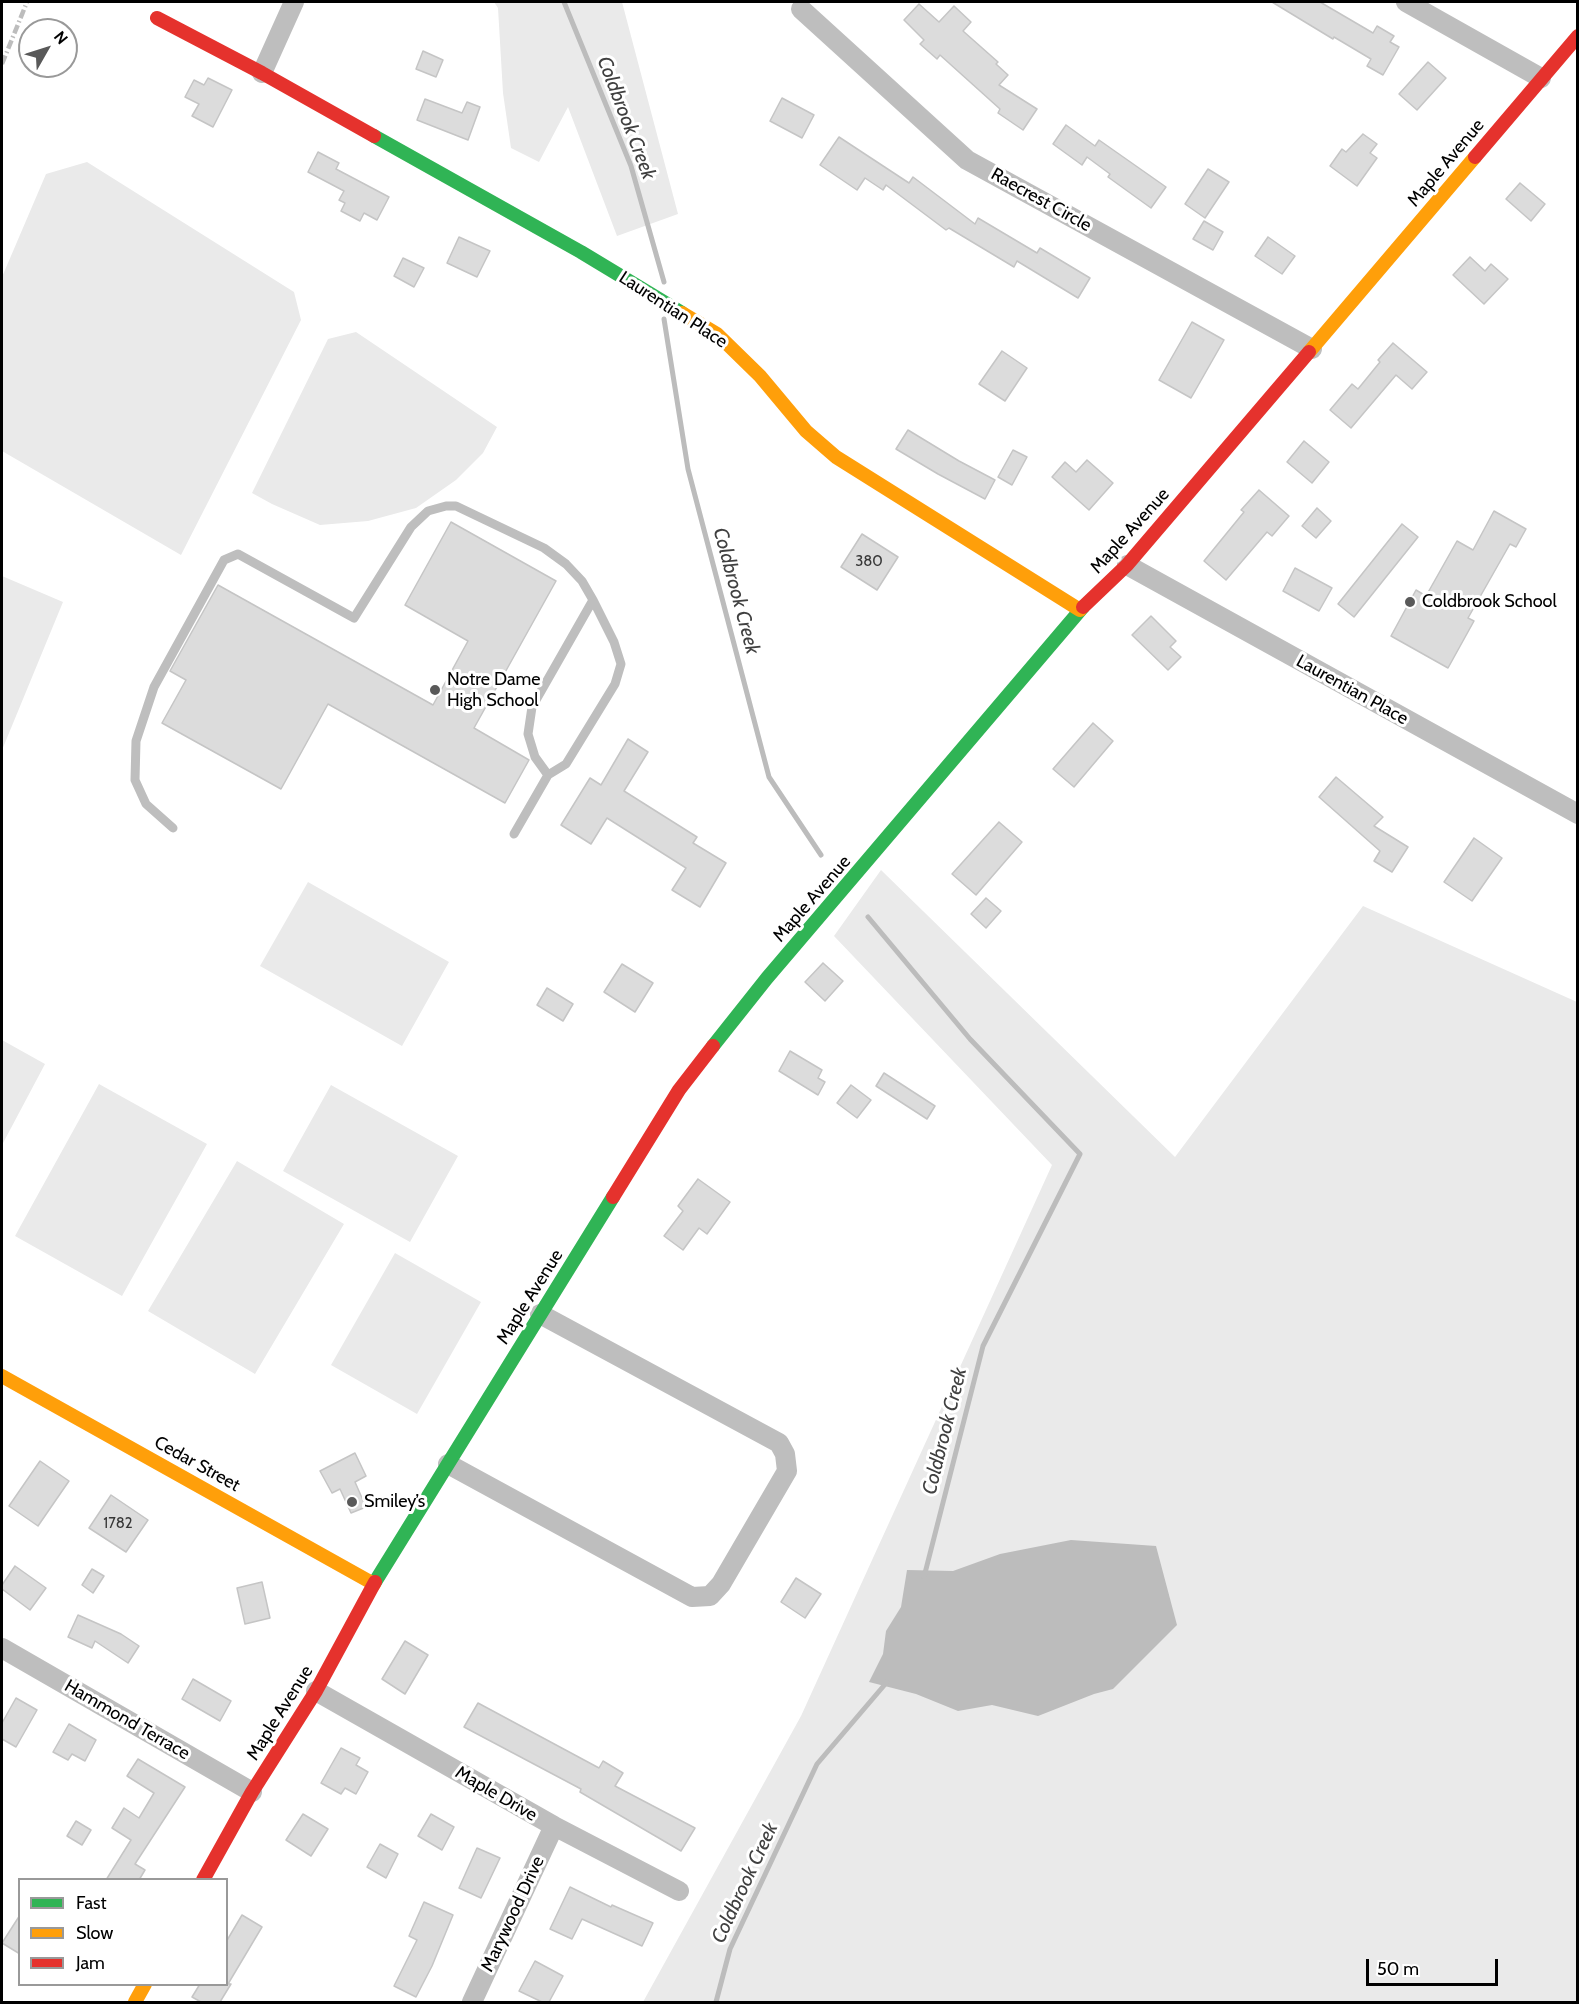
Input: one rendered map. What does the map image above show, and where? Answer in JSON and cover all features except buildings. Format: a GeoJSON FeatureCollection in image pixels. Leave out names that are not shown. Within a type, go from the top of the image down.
{"type":"FeatureCollection","features":[{"type":"Feature","properties":{"kind":"main road","name":"Laurentian Place"},"geometry":{"type":"LineString","coordinates":[[157,18],[262,73],[590,257],[717,334],[760,376],[806,431],[836,457],[1080,610]]}},
{"type":"Feature","properties":{"kind":"main road","name":"Maple Avenue"},"geometry":{"type":"LineString","coordinates":[[204,1878],[252,1792],[316,1691],[374,1584],[679,1090],[767,978],[1080,610],[1127,565],[1578,36]]}},
{"type":"Feature","properties":{"kind":"main road","name":"Cedar Street"},"geometry":{"type":"LineString","coordinates":[[2,1376],[374,1584]]}},
{"type":"Feature","properties":{"kind":"main road"},"geometry":{"type":"LineString","coordinates":[[135,2002],[144,1986]]}},
{"type":"Feature","properties":{"kind":"street"},"geometry":{"type":"LineString","coordinates":[[262,73],[294,2]]}},
{"type":"Feature","properties":{"kind":"street"},"geometry":{"type":"LineString","coordinates":[[1406,2],[1541,78]]}},
{"type":"Feature","properties":{"kind":"street","name":"Raecrest Circle"},"geometry":{"type":"LineString","coordinates":[[801,9],[967,160],[1312,349]]}},
{"type":"Feature","properties":{"kind":"street","name":"Laurentian Place"},"geometry":{"type":"LineString","coordinates":[[1127,565],[1578,814]]}},
{"type":"Feature","properties":{"kind":"street"},"geometry":{"type":"LineString","coordinates":[[448,1464],[692,1597],[711,1596],[721,1584],[787,1471],[785,1454],[779,1443],[540,1314]]}},
{"type":"Feature","properties":{"kind":"street","name":"Hammond Terrace"},"geometry":{"type":"LineString","coordinates":[[2,1648],[252,1792]]}},
{"type":"Feature","properties":{"kind":"street","name":"Maple Drive"},"geometry":{"type":"LineString","coordinates":[[316,1691],[554,1826],[680,1891]]}},
{"type":"Feature","properties":{"kind":"street","name":"Marywood Drive"},"geometry":{"type":"LineString","coordinates":[[472,2002],[554,1826]]}},
{"type":"Feature","properties":{"kind":"lane"},"geometry":{"type":"LineString","coordinates":[[173,828],[146,804],[135,780],[136,741],[154,687],[224,560],[238,554],[354,618],[411,527],[428,511],[456,506],[544,548],[566,564],[582,581],[593,600],[614,642],[621,664],[615,684],[566,764],[548,775],[514,834]]}},
{"type":"Feature","properties":{"kind":"lane"},"geometry":{"type":"LineString","coordinates":[[548,775],[535,757],[528,734],[532,707],[593,600]]}},
{"type":"Feature","properties":{"kind":"shaded area"},"geometry":{"type":"Polygon","coordinates":[[[494,2],[622,2],[678,214],[617,236],[568,107],[539,162],[511,148],[503,93],[498,8],[494,2]]]}},
{"type":"Feature","properties":{"kind":"shaded area"},"geometry":{"type":"Polygon","coordinates":[[[87,162],[294,292],[301,320],[181,555],[2,451],[2,277],[46,174],[87,162]]]}},
{"type":"Feature","properties":{"kind":"shaded area"},"geometry":{"type":"Polygon","coordinates":[[[356,332],[497,427],[483,453],[456,480],[416,508],[368,521],[320,525],[252,493],[328,339],[356,332]]]}},
{"type":"Feature","properties":{"kind":"shaded area"},"geometry":{"type":"Polygon","coordinates":[[[2,576],[63,602],[2,750],[2,576]]]}},
{"type":"Feature","properties":{"kind":"shaded area"},"geometry":{"type":"Polygon","coordinates":[[[881,870],[1175,1157],[1363,906],[1577,1002],[1577,2002],[643,2002],[801,1716],[1052,1165],[834,936],[881,870]]]}},
{"type":"Feature","properties":{"kind":"shaded area"},"geometry":{"type":"Polygon","coordinates":[[[308,882],[449,962],[402,1046],[260,966],[308,882]]]}},
{"type":"Feature","properties":{"kind":"shaded area"},"geometry":{"type":"Polygon","coordinates":[[[2,1040],[45,1064],[2,1145],[2,1040]]]}},
{"type":"Feature","properties":{"kind":"shaded area"},"geometry":{"type":"Polygon","coordinates":[[[99,1084],[207,1144],[122,1296],[15,1236],[99,1084]]]}},
{"type":"Feature","properties":{"kind":"shaded area"},"geometry":{"type":"Polygon","coordinates":[[[331,1085],[458,1156],[410,1242],[283,1171],[331,1085]]]}},
{"type":"Feature","properties":{"kind":"shaded area"},"geometry":{"type":"Polygon","coordinates":[[[237,1161],[344,1224],[255,1374],[148,1311],[237,1161]]]}},
{"type":"Feature","properties":{"kind":"shaded area"},"geometry":{"type":"Polygon","coordinates":[[[395,1253],[481,1302],[417,1414],[331,1365],[395,1253]]]}},
{"type":"Feature","properties":{"kind":"shaded area"},"geometry":{"type":"Polygon","coordinates":[[[1071,1540],[1156,1546],[1177,1625],[1113,1689],[1038,1716],[992,1705],[958,1711],[916,1694],[869,1682],[883,1654],[886,1631],[901,1607],[907,1570],[953,1571],[1000,1554],[1071,1540]]]}},
{"type":"Feature","properties":{"kind":"waterway","name":"Coldbrook Creek"},"geometry":{"type":"LineString","coordinates":[[564,2],[631,166],[664,282]]}},
{"type":"Feature","properties":{"kind":"waterway","name":"Coldbrook Creek"},"geometry":{"type":"LineString","coordinates":[[664,319],[688,469],[769,777],[821,855]]}},
{"type":"Feature","properties":{"kind":"waterway","name":"Coldbrook Creek"},"geometry":{"type":"LineString","coordinates":[[868,917],[970,1039],[1080,1154],[983,1346],[924,1577]]}},
{"type":"Feature","properties":{"kind":"waterway","name":"Coldbrook Creek"},"geometry":{"type":"LineString","coordinates":[[716,2002],[730,1949],[817,1764],[887,1682]]}},
{"type":"Feature","properties":{"kind":"railway"},"geometry":{"type":"LineString","coordinates":[[2,64],[27,2]]}},
{"type":"Feature","properties":{"kind":"traffic: fast"},"geometry":{"type":"LineString","coordinates":[[374,136],[581,252],[682,313]]}},
{"type":"Feature","properties":{"kind":"traffic: fast"},"geometry":{"type":"LineString","coordinates":[[713,1046],[767,978],[1083,607]]}},
{"type":"Feature","properties":{"kind":"traffic: fast"},"geometry":{"type":"LineString","coordinates":[[375,1582],[613,1197]]}},
{"type":"Feature","properties":{"kind":"traffic: slow"},"geometry":{"type":"LineString","coordinates":[[1309,352],[1475,157]]}},
{"type":"Feature","properties":{"kind":"traffic: slow"},"geometry":{"type":"LineString","coordinates":[[682,313],[717,334],[760,376],[806,431],[836,457],[1080,610]]}},
{"type":"Feature","properties":{"kind":"traffic: slow"},"geometry":{"type":"LineString","coordinates":[[2,1376],[374,1584]]}},
{"type":"Feature","properties":{"kind":"traffic: slow"},"geometry":{"type":"LineString","coordinates":[[135,2002],[144,1986]]}},
{"type":"Feature","properties":{"kind":"traffic: jam"},"geometry":{"type":"LineString","coordinates":[[157,18],[262,73],[374,136]]}},
{"type":"Feature","properties":{"kind":"traffic: jam"},"geometry":{"type":"LineString","coordinates":[[1475,157],[1578,36]]}},
{"type":"Feature","properties":{"kind":"traffic: jam"},"geometry":{"type":"LineString","coordinates":[[1083,607],[1127,565],[1309,352]]}},
{"type":"Feature","properties":{"kind":"traffic: jam"},"geometry":{"type":"LineString","coordinates":[[613,1197],[679,1090],[713,1046]]}},
{"type":"Feature","properties":{"kind":"traffic: jam"},"geometry":{"type":"LineString","coordinates":[[204,1878],[252,1792],[316,1691],[375,1582]]}},
{"type":"Feature","properties":{"kind":"place","name":"Coldbrook School"},"geometry":{"type":"Point","coordinates":[1410,602]}},
{"type":"Feature","properties":{"kind":"place","name":"Notre Dame High School"},"geometry":{"type":"Point","coordinates":[435,690]}},
{"type":"Feature","properties":{"kind":"place","name":"Smiley’s"},"geometry":{"type":"Point","coordinates":[352,1502]}}]}
